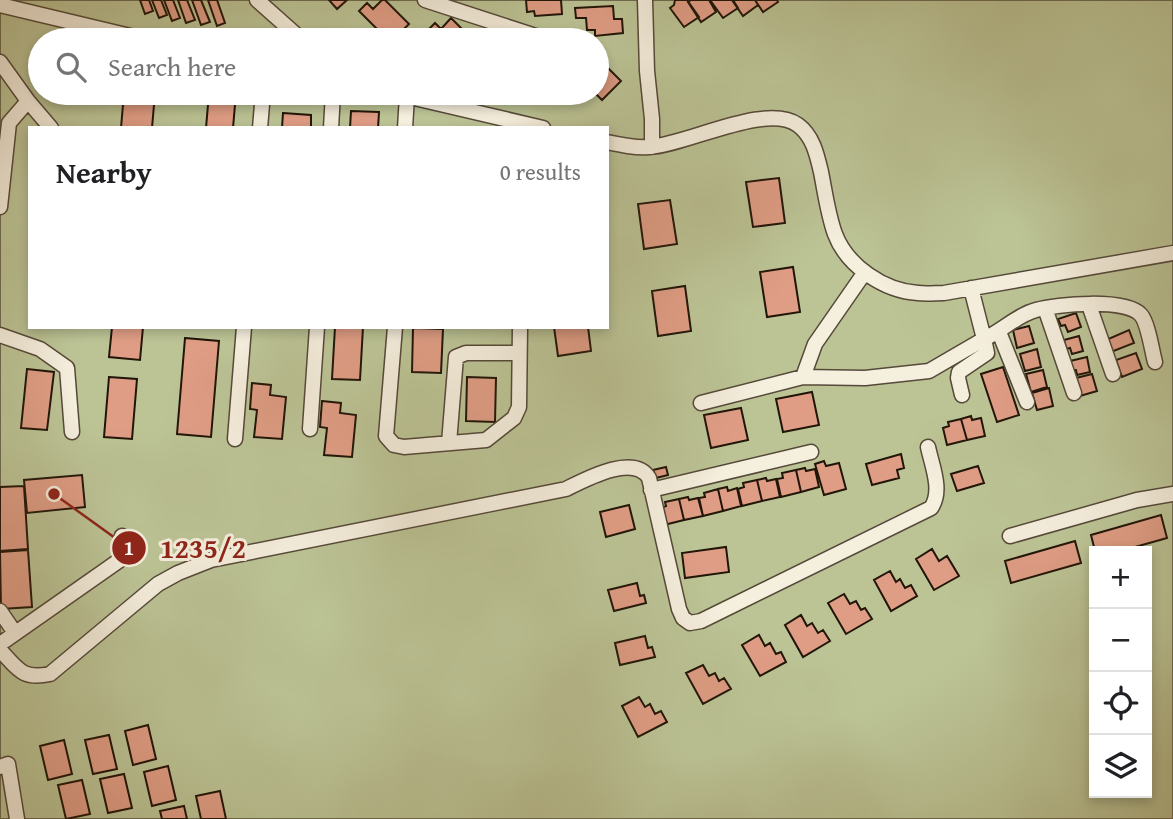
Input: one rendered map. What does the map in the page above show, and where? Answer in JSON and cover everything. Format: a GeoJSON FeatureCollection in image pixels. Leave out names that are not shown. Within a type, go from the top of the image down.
{"type":"FeatureCollection","features":[{"type":"Feature","properties":{"kind":"street"},"geometry":{"type":"LineString","coordinates":[[257,0],[288,28]]}},
{"type":"Feature","properties":{"kind":"street"},"geometry":{"type":"LineString","coordinates":[[425,0],[511,28]]}},
{"type":"Feature","properties":{"kind":"street"},"geometry":{"type":"LineString","coordinates":[[645,0],[652,148]]}},
{"type":"Feature","properties":{"kind":"street"},"geometry":{"type":"LineString","coordinates":[[0,5],[97,28]]}},
{"type":"Feature","properties":{"kind":"street"},"geometry":{"type":"LineString","coordinates":[[0,62],[28,101],[9,123],[0,207]]}},
{"type":"Feature","properties":{"kind":"street"},"geometry":{"type":"LineString","coordinates":[[31,105],[49,126]]}},
{"type":"Feature","properties":{"kind":"street"},"geometry":{"type":"LineString","coordinates":[[260,126],[262,105]]}},
{"type":"Feature","properties":{"kind":"street"},"geometry":{"type":"LineString","coordinates":[[331,126],[332,105]]}},
{"type":"Feature","properties":{"kind":"street"},"geometry":{"type":"LineString","coordinates":[[402,105],[405,126]]}},
{"type":"Feature","properties":{"kind":"street"},"geometry":{"type":"LineString","coordinates":[[443,105],[525,126]]}},
{"type":"Feature","properties":{"kind":"street"},"geometry":{"type":"LineString","coordinates":[[609,142],[652,148],[763,118],[785,118],[798,125],[809,136],[816,153],[835,235],[851,261],[892,287],[916,293],[944,293],[1173,253]]}},
{"type":"Feature","properties":{"kind":"street"},"geometry":{"type":"LineString","coordinates":[[803,377],[815,344],[865,272]]}},
{"type":"Feature","properties":{"kind":"street"},"geometry":{"type":"LineString","coordinates":[[962,395],[959,372],[987,353],[971,288]]}},
{"type":"Feature","properties":{"kind":"street"},"geometry":{"type":"LineString","coordinates":[[701,403],[803,377],[865,378],[929,371],[1034,310],[1045,308],[1089,305],[1132,308],[1143,317],[1155,362]]}},
{"type":"Feature","properties":{"kind":"street"},"geometry":{"type":"LineString","coordinates":[[1089,305],[1114,374]]}},
{"type":"Feature","properties":{"kind":"street"},"geometry":{"type":"LineString","coordinates":[[1045,308],[1074,393]]}},
{"type":"Feature","properties":{"kind":"street"},"geometry":{"type":"LineString","coordinates":[[310,429],[317,329]]}},
{"type":"Feature","properties":{"kind":"street"},"geometry":{"type":"LineString","coordinates":[[394,329],[386,436],[394,445],[404,447],[486,440],[514,418],[519,407],[520,329]]}},
{"type":"Feature","properties":{"kind":"street"},"geometry":{"type":"LineString","coordinates":[[999,332],[1027,402]]}},
{"type":"Feature","properties":{"kind":"street"},"geometry":{"type":"LineString","coordinates":[[235,439],[243,334]]}},
{"type":"Feature","properties":{"kind":"street"},"geometry":{"type":"LineString","coordinates":[[0,335],[40,349],[66,368],[72,432]]}},
{"type":"Feature","properties":{"kind":"street"},"geometry":{"type":"LineString","coordinates":[[449,443],[456,357],[466,353],[519,353]]}},
{"type":"Feature","properties":{"kind":"street"},"geometry":{"type":"LineString","coordinates":[[0,650],[20,671],[33,677],[50,674],[158,584],[211,560],[566,489],[609,470],[635,466],[644,470],[651,490],[678,609],[690,623],[701,621],[931,508],[937,500],[937,488],[928,447]]}},
{"type":"Feature","properties":{"kind":"street"},"geometry":{"type":"LineString","coordinates":[[651,490],[811,452]]}},
{"type":"Feature","properties":{"kind":"street"},"geometry":{"type":"LineString","coordinates":[[1010,536],[1124,504],[1173,494]]}},
{"type":"Feature","properties":{"kind":"street"},"geometry":{"type":"LineString","coordinates":[[0,644],[127,555],[127,545],[122,536]]}},
{"type":"Feature","properties":{"kind":"street"},"geometry":{"type":"LineString","coordinates":[[0,611],[15,633]]}},
{"type":"Feature","properties":{"kind":"street"},"geometry":{"type":"LineString","coordinates":[[0,767],[8,764],[17,819]]}},
{"type":"Feature","properties":{"kind":"green space"},"geometry":{"type":"Polygon","coordinates":[[[0,0],[1173,0],[1173,819],[0,819],[0,0]]]}},
{"type":"Feature","properties":{"kind":"building"},"geometry":{"type":"Polygon","coordinates":[[[140,0],[149,0],[153,11],[145,14],[140,0]]]}},
{"type":"Feature","properties":{"kind":"building"},"geometry":{"type":"Polygon","coordinates":[[[152,0],[161,0],[167,15],[159,18],[152,0]]]}},
{"type":"Feature","properties":{"kind":"building"},"geometry":{"type":"Polygon","coordinates":[[[164,0],[173,0],[180,18],[172,21],[164,0]]]}},
{"type":"Feature","properties":{"kind":"building"},"geometry":{"type":"Polygon","coordinates":[[[178,0],[187,0],[195,20],[186,23],[178,0]]]}},
{"type":"Feature","properties":{"kind":"building"},"geometry":{"type":"Polygon","coordinates":[[[192,0],[201,0],[210,22],[201,25],[192,0]]]}},
{"type":"Feature","properties":{"kind":"building"},"geometry":{"type":"Polygon","coordinates":[[[208,0],[217,0],[225,23],[217,26],[208,0]]]}},
{"type":"Feature","properties":{"kind":"building"},"geometry":{"type":"Polygon","coordinates":[[[329,0],[347,0],[337,9],[329,0]]]}},
{"type":"Feature","properties":{"kind":"building"},"geometry":{"type":"Polygon","coordinates":[[[385,0],[409,24],[405,28],[376,28],[359,11],[367,3],[373,9],[385,0]]]}},
{"type":"Feature","properties":{"kind":"building"},"geometry":{"type":"Polygon","coordinates":[[[526,0],[561,0],[562,14],[535,16],[534,11],[527,12],[526,0]]]}},
{"type":"Feature","properties":{"kind":"building"},"geometry":{"type":"Polygon","coordinates":[[[675,0],[687,0],[699,17],[684,27],[670,8],[675,0]]]}},
{"type":"Feature","properties":{"kind":"building"},"geometry":{"type":"Polygon","coordinates":[[[709,0],[716,12],[701,22],[688,2],[709,0]]]}},
{"type":"Feature","properties":{"kind":"building"},"geometry":{"type":"Polygon","coordinates":[[[710,0],[733,0],[738,8],[723,18],[710,0]]]}},
{"type":"Feature","properties":{"kind":"building"},"geometry":{"type":"Polygon","coordinates":[[[732,0],[755,0],[758,5],[743,16],[732,0]]]}},
{"type":"Feature","properties":{"kind":"building"},"geometry":{"type":"Polygon","coordinates":[[[755,0],[777,0],[778,2],[763,12],[755,0]]]}},
{"type":"Feature","properties":{"kind":"building"},"geometry":{"type":"Polygon","coordinates":[[[613,6],[614,19],[622,19],[623,33],[609,34],[609,28],[587,28],[586,18],[576,18],[575,8],[613,6]]]}},
{"type":"Feature","properties":{"kind":"building"},"geometry":{"type":"Polygon","coordinates":[[[451,18],[461,28],[442,28],[451,18]]]}},
{"type":"Feature","properties":{"kind":"building"},"geometry":{"type":"Polygon","coordinates":[[[609,69],[621,81],[609,93],[609,69]]]}},
{"type":"Feature","properties":{"kind":"building"},"geometry":{"type":"Polygon","coordinates":[[[123,105],[154,105],[152,126],[121,126],[123,105]]]}},
{"type":"Feature","properties":{"kind":"building"},"geometry":{"type":"Polygon","coordinates":[[[208,105],[235,105],[233,126],[206,126],[208,105]]]}},
{"type":"Feature","properties":{"kind":"building"},"geometry":{"type":"Polygon","coordinates":[[[351,111],[379,112],[378,126],[350,126],[351,111]]]}},
{"type":"Feature","properties":{"kind":"building"},"geometry":{"type":"Polygon","coordinates":[[[283,113],[311,115],[311,126],[282,126],[283,113]]]}},
{"type":"Feature","properties":{"kind":"building"},"geometry":{"type":"Polygon","coordinates":[[[779,178],[785,223],[753,227],[746,182],[779,178]]]}},
{"type":"Feature","properties":{"kind":"building"},"geometry":{"type":"Polygon","coordinates":[[[670,200],[677,244],[644,249],[638,204],[670,200]]]}},
{"type":"Feature","properties":{"kind":"building"},"geometry":{"type":"Polygon","coordinates":[[[793,267],[800,312],[767,317],[760,272],[793,267]]]}},
{"type":"Feature","properties":{"kind":"building"},"geometry":{"type":"Polygon","coordinates":[[[685,286],[691,331],[658,336],[652,291],[685,286]]]}},
{"type":"Feature","properties":{"kind":"building"},"geometry":{"type":"Polygon","coordinates":[[[1076,313],[1081,327],[1068,332],[1058,319],[1076,313]]]}},
{"type":"Feature","properties":{"kind":"building"},"geometry":{"type":"Polygon","coordinates":[[[1029,326],[1034,343],[1017,348],[1013,330],[1029,326]]]}},
{"type":"Feature","properties":{"kind":"building"},"geometry":{"type":"Polygon","coordinates":[[[112,329],[143,329],[140,360],[109,357],[112,329]]]}},
{"type":"Feature","properties":{"kind":"building"},"geometry":{"type":"Polygon","coordinates":[[[335,329],[363,329],[360,380],[332,379],[335,329]]]}},
{"type":"Feature","properties":{"kind":"building"},"geometry":{"type":"Polygon","coordinates":[[[413,329],[443,329],[441,373],[412,372],[413,329]]]}},
{"type":"Feature","properties":{"kind":"building"},"geometry":{"type":"Polygon","coordinates":[[[554,329],[588,329],[591,351],[558,356],[554,329]]]}},
{"type":"Feature","properties":{"kind":"building"},"geometry":{"type":"Polygon","coordinates":[[[1129,330],[1134,343],[1111,352],[1106,340],[1129,330]]]}},
{"type":"Feature","properties":{"kind":"building"},"geometry":{"type":"Polygon","coordinates":[[[1079,336],[1083,351],[1072,354],[1070,348],[1066,349],[1064,340],[1079,336]]]}},
{"type":"Feature","properties":{"kind":"building"},"geometry":{"type":"Polygon","coordinates":[[[185,338],[219,341],[211,437],[177,434],[185,338]]]}},
{"type":"Feature","properties":{"kind":"building"},"geometry":{"type":"Polygon","coordinates":[[[1037,349],[1041,367],[1025,371],[1020,354],[1037,349]]]}},
{"type":"Feature","properties":{"kind":"building"},"geometry":{"type":"Polygon","coordinates":[[[1136,353],[1142,369],[1122,377],[1116,360],[1136,353]]]}},
{"type":"Feature","properties":{"kind":"building"},"geometry":{"type":"Polygon","coordinates":[[[1087,357],[1090,372],[1077,375],[1070,361],[1087,357]]]}},
{"type":"Feature","properties":{"kind":"building"},"geometry":{"type":"Polygon","coordinates":[[[1003,367],[1019,415],[997,422],[981,374],[1003,367]]]}},
{"type":"Feature","properties":{"kind":"building"},"geometry":{"type":"Polygon","coordinates":[[[27,369],[54,372],[47,430],[21,428],[27,369]]]}},
{"type":"Feature","properties":{"kind":"building"},"geometry":{"type":"Polygon","coordinates":[[[1043,370],[1047,387],[1031,392],[1026,374],[1043,370]]]}},
{"type":"Feature","properties":{"kind":"building"},"geometry":{"type":"Polygon","coordinates":[[[1092,374],[1097,391],[1080,396],[1076,378],[1092,374]]]}},
{"type":"Feature","properties":{"kind":"building"},"geometry":{"type":"Polygon","coordinates":[[[109,377],[137,379],[132,439],[104,437],[109,377]]]}},
{"type":"Feature","properties":{"kind":"building"},"geometry":{"type":"Polygon","coordinates":[[[467,377],[496,378],[495,422],[466,421],[467,377]]]}},
{"type":"Feature","properties":{"kind":"building"},"geometry":{"type":"Polygon","coordinates":[[[252,383],[271,385],[270,395],[286,397],[282,439],[254,437],[257,410],[250,409],[252,383]]]}},
{"type":"Feature","properties":{"kind":"building"},"geometry":{"type":"Polygon","coordinates":[[[1049,388],[1053,406],[1037,410],[1032,393],[1049,388]]]}},
{"type":"Feature","properties":{"kind":"building"},"geometry":{"type":"Polygon","coordinates":[[[812,392],[819,425],[783,432],[776,399],[812,392]]]}},
{"type":"Feature","properties":{"kind":"building"},"geometry":{"type":"Polygon","coordinates":[[[322,401],[341,403],[340,413],[356,415],[352,457],[324,455],[327,428],[320,427],[322,401]]]}},
{"type":"Feature","properties":{"kind":"building"},"geometry":{"type":"Polygon","coordinates":[[[741,408],[748,440],[711,448],[704,415],[741,408]]]}},
{"type":"Feature","properties":{"kind":"building"},"geometry":{"type":"Polygon","coordinates":[[[971,416],[972,420],[981,418],[985,436],[967,440],[961,419],[971,416]]]}},
{"type":"Feature","properties":{"kind":"building"},"geometry":{"type":"Polygon","coordinates":[[[961,419],[967,440],[947,445],[943,428],[949,426],[948,422],[961,419]]]}},
{"type":"Feature","properties":{"kind":"building"},"geometry":{"type":"Polygon","coordinates":[[[901,454],[904,468],[897,470],[899,478],[872,485],[866,464],[901,454]]]}},
{"type":"Feature","properties":{"kind":"building"},"geometry":{"type":"Polygon","coordinates":[[[824,461],[826,466],[839,463],[846,489],[824,495],[815,464],[824,461]]]}},
{"type":"Feature","properties":{"kind":"building"},"geometry":{"type":"Polygon","coordinates":[[[978,466],[984,483],[957,491],[951,474],[978,466]]]}},
{"type":"Feature","properties":{"kind":"building"},"geometry":{"type":"Polygon","coordinates":[[[666,467],[668,475],[656,478],[653,470],[666,467]]]}},
{"type":"Feature","properties":{"kind":"building"},"geometry":{"type":"Polygon","coordinates":[[[805,468],[806,471],[815,469],[819,487],[801,492],[796,470],[805,468]]]}},
{"type":"Feature","properties":{"kind":"building"},"geometry":{"type":"Polygon","coordinates":[[[796,470],[801,492],[781,497],[777,479],[783,478],[782,473],[796,470]]]}},
{"type":"Feature","properties":{"kind":"building"},"geometry":{"type":"Polygon","coordinates":[[[82,475],[85,507],[27,513],[24,480],[82,475]]]}},
{"type":"Feature","properties":{"kind":"building"},"geometry":{"type":"Polygon","coordinates":[[[766,478],[767,481],[776,479],[780,497],[762,501],[757,480],[766,478]]]}},
{"type":"Feature","properties":{"kind":"building"},"geometry":{"type":"Polygon","coordinates":[[[757,480],[762,501],[742,506],[738,489],[744,487],[743,483],[757,480]]]}},
{"type":"Feature","properties":{"kind":"building"},"geometry":{"type":"Polygon","coordinates":[[[24,486],[28,549],[0,551],[0,487],[24,486]]]}},
{"type":"Feature","properties":{"kind":"building"},"geometry":{"type":"Polygon","coordinates":[[[727,487],[728,491],[737,488],[741,506],[723,511],[718,489],[727,487]]]}},
{"type":"Feature","properties":{"kind":"building"},"geometry":{"type":"Polygon","coordinates":[[[718,489],[723,511],[703,516],[699,498],[705,497],[704,493],[718,489]]]}},
{"type":"Feature","properties":{"kind":"building"},"geometry":{"type":"Polygon","coordinates":[[[688,497],[689,500],[698,498],[703,516],[684,520],[679,499],[688,497]]]}},
{"type":"Feature","properties":{"kind":"building"},"geometry":{"type":"Polygon","coordinates":[[[679,499],[684,520],[664,525],[660,508],[666,506],[665,502],[679,499]]]}},
{"type":"Feature","properties":{"kind":"building"},"geometry":{"type":"Polygon","coordinates":[[[629,505],[635,529],[606,537],[600,512],[629,505]]]}},
{"type":"Feature","properties":{"kind":"building"},"geometry":{"type":"Polygon","coordinates":[[[1161,515],[1167,538],[1139,546],[1094,546],[1091,535],[1161,515]]]}},
{"type":"Feature","properties":{"kind":"building"},"geometry":{"type":"Polygon","coordinates":[[[1075,541],[1081,563],[1011,583],[1005,561],[1075,541]]]}},
{"type":"Feature","properties":{"kind":"building"},"geometry":{"type":"Polygon","coordinates":[[[726,547],[729,572],[685,578],[682,553],[726,547]]]}},
{"type":"Feature","properties":{"kind":"building"},"geometry":{"type":"Polygon","coordinates":[[[932,549],[939,561],[947,556],[959,576],[934,590],[916,559],[932,549]]]}},
{"type":"Feature","properties":{"kind":"building"},"geometry":{"type":"Polygon","coordinates":[[[28,550],[32,607],[1,609],[0,552],[28,550]]]}},
{"type":"Feature","properties":{"kind":"building"},"geometry":{"type":"Polygon","coordinates":[[[890,571],[896,582],[900,579],[905,588],[911,585],[917,596],[891,611],[874,580],[890,571]]]}},
{"type":"Feature","properties":{"kind":"building"},"geometry":{"type":"Polygon","coordinates":[[[637,583],[640,596],[644,595],[646,603],[614,611],[608,590],[637,583]]]}},
{"type":"Feature","properties":{"kind":"building"},"geometry":{"type":"Polygon","coordinates":[[[844,594],[850,604],[856,601],[861,610],[865,608],[872,619],[846,634],[828,603],[844,594]]]}},
{"type":"Feature","properties":{"kind":"building"},"geometry":{"type":"Polygon","coordinates":[[[801,615],[807,626],[812,623],[818,633],[823,630],[830,641],[803,657],[785,625],[801,615]]]}},
{"type":"Feature","properties":{"kind":"building"},"geometry":{"type":"Polygon","coordinates":[[[759,635],[765,646],[770,643],[776,654],[781,652],[786,662],[760,676],[742,645],[759,635]]]}},
{"type":"Feature","properties":{"kind":"building"},"geometry":{"type":"Polygon","coordinates":[[[645,636],[648,648],[652,647],[655,657],[620,665],[615,643],[645,636]]]}},
{"type":"Feature","properties":{"kind":"building"},"geometry":{"type":"Polygon","coordinates":[[[703,665],[709,676],[715,673],[719,681],[724,678],[731,689],[703,704],[686,673],[703,665]]]}},
{"type":"Feature","properties":{"kind":"building"},"geometry":{"type":"Polygon","coordinates":[[[639,697],[645,707],[650,704],[655,714],[661,711],[667,722],[638,737],[622,706],[639,697]]]}},
{"type":"Feature","properties":{"kind":"building"},"geometry":{"type":"Polygon","coordinates":[[[148,725],[156,759],[133,765],[125,731],[148,725]]]}},
{"type":"Feature","properties":{"kind":"building"},"geometry":{"type":"Polygon","coordinates":[[[109,735],[117,769],[93,774],[85,740],[109,735]]]}},
{"type":"Feature","properties":{"kind":"building"},"geometry":{"type":"Polygon","coordinates":[[[64,740],[72,774],[48,780],[40,746],[64,740]]]}},
{"type":"Feature","properties":{"kind":"building"},"geometry":{"type":"Polygon","coordinates":[[[168,766],[176,800],[152,806],[144,772],[168,766]]]}},
{"type":"Feature","properties":{"kind":"building"},"geometry":{"type":"Polygon","coordinates":[[[124,774],[132,808],[108,813],[100,779],[124,774]]]}},
{"type":"Feature","properties":{"kind":"building"},"geometry":{"type":"Polygon","coordinates":[[[82,780],[90,814],[66,819],[58,785],[82,780]]]}},
{"type":"Feature","properties":{"kind":"building"},"geometry":{"type":"Polygon","coordinates":[[[220,791],[226,819],[201,819],[196,796],[220,791]]]}},
{"type":"Feature","properties":{"kind":"building"},"geometry":{"type":"Polygon","coordinates":[[[184,806],[187,819],[162,819],[160,811],[184,806]]]}},
{"type":"Feature","properties":{"kind":"place","name":"1235/2"},"geometry":{"type":"Point","coordinates":[54,494]}}]}
